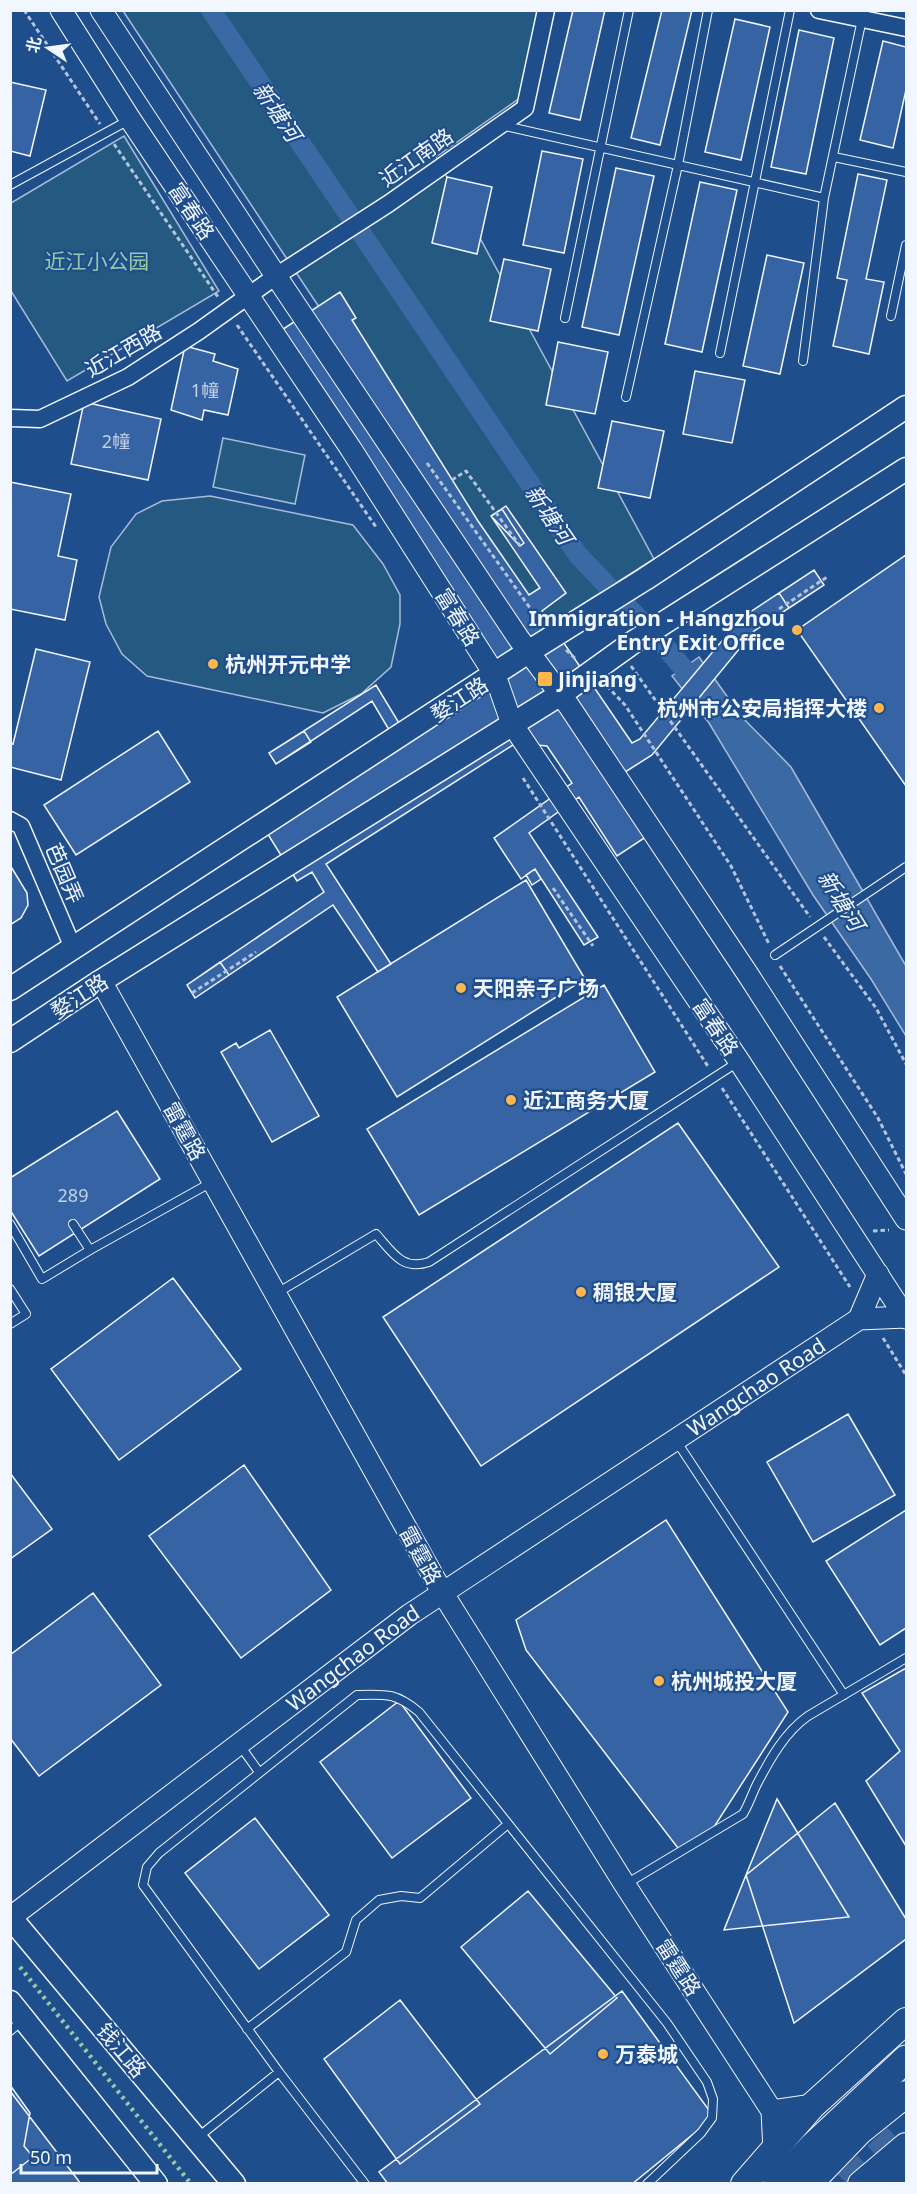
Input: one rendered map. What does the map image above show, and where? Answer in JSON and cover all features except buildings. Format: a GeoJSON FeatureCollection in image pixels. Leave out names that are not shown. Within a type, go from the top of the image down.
{"type":"FeatureCollection","features":[{"type":"Feature","properties":{"kind":"highway"},"geometry":{"type":"LineString","coordinates":[[777,2184],[813,2146],[906,2059]]}},
{"type":"Feature","properties":{"kind":"highway"},"geometry":{"type":"LineString","coordinates":[[894,2184],[906,2171]]}},
{"type":"Feature","properties":{"kind":"main road","name":"婺江路"},"geometry":{"type":"LineString","coordinates":[[10,989],[74,950],[906,407]]}},
{"type":"Feature","properties":{"kind":"main road","name":"婺江路"},"geometry":{"type":"LineString","coordinates":[[10,1041],[101,981],[561,694],[664,622],[906,469]]}},
{"type":"Feature","properties":{"kind":"main road","name":"钱江路"},"geometry":{"type":"LineString","coordinates":[[11,1917],[234,2184]]}},
{"type":"Feature","properties":{"kind":"main road"},"geometry":{"type":"LineString","coordinates":[[15,2017],[156,2184]]}},
{"type":"Feature","properties":{"kind":"main road"},"geometry":{"type":"LineString","coordinates":[[744,2184],[813,2105],[906,2021]]}},
{"type":"Feature","properties":{"kind":"main road"},"geometry":{"type":"LineString","coordinates":[[809,2184],[860,2131],[906,2094]]}},
{"type":"Feature","properties":{"kind":"main road"},"geometry":{"type":"LineString","coordinates":[[861,2184],[906,2146]]}},
{"type":"Feature","properties":{"kind":"street","name":"富春路"},"geometry":{"type":"LineString","coordinates":[[61,10],[130,119],[351,449],[495,675],[512,724],[739,1061],[906,1318]]}},
{"type":"Feature","properties":{"kind":"street","name":"富春路"},"geometry":{"type":"LineString","coordinates":[[101,10],[528,652],[561,694],[747,973],[900,1224]]}},
{"type":"Feature","properties":{"kind":"street","name":"近江南路"},"geometry":{"type":"LineString","coordinates":[[248,295],[366,218],[525,108],[546,10]]}},
{"type":"Feature","properties":{"kind":"street"},"geometry":{"type":"LineString","coordinates":[[819,10],[906,28]]}},
{"type":"Feature","properties":{"kind":"street","name":"近江西路"},"geometry":{"type":"LineString","coordinates":[[10,418],[40,419],[128,376],[199,331],[248,295]]}},
{"type":"Feature","properties":{"kind":"street","name":"芭园弄"},"geometry":{"type":"LineString","coordinates":[[10,820],[21,826],[74,950]]}},
{"type":"Feature","properties":{"kind":"street","name":"雷霆路"},"geometry":{"type":"LineString","coordinates":[[101,981],[442,1592],[625,1885],[772,2111]]}},
{"type":"Feature","properties":{"kind":"street"},"geometry":{"type":"LineString","coordinates":[[878,1274],[859,1319],[906,1318]]}},
{"type":"Feature","properties":{"kind":"street","name":"Wangchao Road"},"geometry":{"type":"LineString","coordinates":[[11,1917],[442,1592],[859,1319]]}},
{"type":"Feature","properties":{"kind":"street"},"geometry":{"type":"LineString","coordinates":[[774,2151],[772,2111],[813,2105]]}},
{"type":"Feature","properties":{"kind":"lane"},"geometry":{"type":"LineString","coordinates":[[565,318],[629,10]]}},
{"type":"Feature","properties":{"kind":"lane"},"geometry":{"type":"LineString","coordinates":[[626,397],[678,165],[708,10]]}},
{"type":"Feature","properties":{"kind":"lane"},"geometry":{"type":"LineString","coordinates":[[720,353],[790,10]]}},
{"type":"Feature","properties":{"kind":"lane"},"geometry":{"type":"LineString","coordinates":[[803,360],[824,198],[862,19]]}},
{"type":"Feature","properties":{"kind":"lane"},"geometry":{"type":"LineString","coordinates":[[10,184],[130,119]]}},
{"type":"Feature","properties":{"kind":"lane"},"geometry":{"type":"LineString","coordinates":[[501,125],[824,198]]}},
{"type":"Feature","properties":{"kind":"lane"},"geometry":{"type":"LineString","coordinates":[[834,157],[906,172]]}},
{"type":"Feature","properties":{"kind":"lane"},"geometry":{"type":"LineString","coordinates":[[891,316],[906,245]]}},
{"type":"Feature","properties":{"kind":"lane"},"geometry":{"type":"LineString","coordinates":[[775,955],[906,867]]}},
{"type":"Feature","properties":{"kind":"lane"},"geometry":{"type":"LineString","coordinates":[[276,1294],[376,1234],[399,1260],[417,1267],[429,1263],[739,1061]]}},
{"type":"Feature","properties":{"kind":"lane"},"geometry":{"type":"LineString","coordinates":[[10,1224],[42,1279],[213,1181]]}},
{"type":"Feature","properties":{"kind":"lane"},"geometry":{"type":"LineString","coordinates":[[73,1224],[90,1250]]}},
{"type":"Feature","properties":{"kind":"lane"},"geometry":{"type":"LineString","coordinates":[[10,1289],[26,1314],[10,1324]]}},
{"type":"Feature","properties":{"kind":"lane"},"geometry":{"type":"LineString","coordinates":[[675,1439],[844,1695]]}},
{"type":"Feature","properties":{"kind":"lane"},"geometry":{"type":"LineString","coordinates":[[625,1885],[743,1814],[756,1785],[794,1726],[906,1658]]}},
{"type":"Feature","properties":{"kind":"lane"},"geometry":{"type":"LineString","coordinates":[[364,2184],[247,2029],[143,1885],[147,1867],[159,1853],[357,1695],[380,1694],[402,1698],[419,1712],[667,2023],[707,2082],[713,2099],[712,2118],[701,2133],[647,2184]]}},
{"type":"Feature","properties":{"kind":"lane"},"geometry":{"type":"LineString","coordinates":[[239,1744],[259,1773]]}},
{"type":"Feature","properties":{"kind":"lane"},"geometry":{"type":"LineString","coordinates":[[247,2029],[346,1952],[356,1920],[379,1900],[401,1896],[420,1898],[508,1824]]}},
{"type":"Feature","properties":{"kind":"lane"},"geometry":{"type":"LineString","coordinates":[[197,2139],[279,2072]]}},
{"type":"Feature","properties":{"kind":"path"},"geometry":{"type":"LineString","coordinates":[[423,458],[551,638],[592,672],[625,705],[731,866],[784,973],[878,1118],[906,1174]]}},
{"type":"Feature","properties":{"kind":"path"},"geometry":{"type":"LineString","coordinates":[[452,480],[466,471],[520,546]]}},
{"type":"Feature","properties":{"kind":"path"},"geometry":{"type":"LineString","coordinates":[[779,609],[827,577]]}},
{"type":"Feature","properties":{"kind":"path"},"geometry":{"type":"LineString","coordinates":[[628,646],[632,669],[876,1008],[906,1064]]}},
{"type":"Feature","properties":{"kind":"path"},"geometry":{"type":"LineString","coordinates":[[553,888],[593,946]]}},
{"type":"Feature","properties":{"kind":"path"},"geometry":{"type":"LineString","coordinates":[[192,993],[255,952]]}},
{"type":"Feature","properties":{"kind":"path"},"geometry":{"type":"LineString","coordinates":[[873,1231],[900,1224]]}},
{"type":"Feature","properties":{"kind":"green space"},"geometry":{"type":"Polygon","coordinates":[[[123,11],[551,11],[534,88],[436,157],[654,559],[537,633],[123,11]]]}},
{"type":"Feature","properties":{"kind":"green space","name":"近江小公园"},"geometry":{"type":"Polygon","coordinates":[[[124,136],[219,291],[67,381],[11,291],[11,203],[124,136]]]}},
{"type":"Feature","properties":{"kind":"green space"},"geometry":{"type":"Polygon","coordinates":[[[223,438],[305,455],[295,504],[213,487],[223,438]]]}},
{"type":"Feature","properties":{"kind":"green space"},"geometry":{"type":"Polygon","coordinates":[[[210,496],[353,525],[383,564],[400,595],[400,624],[391,667],[361,694],[323,713],[147,676],[122,654],[106,624],[99,597],[111,547],[136,514],[162,501],[210,496]]]}},
{"type":"Feature","properties":{"kind":"water"},"geometry":{"type":"Polygon","coordinates":[[[699,657],[741,716],[791,767],[906,966],[906,1036],[871,979],[813,895],[709,723],[672,676],[699,657]]]}},
{"type":"Feature","properties":{"kind":"waterway","name":"新塘河"},"geometry":{"type":"LineString","coordinates":[[211,10],[578,555],[661,642],[700,688]]}},
{"type":"Feature","properties":{"kind":"tunnel"},"geometry":{"type":"LineString","coordinates":[[847,2184],[906,2128]]}},
{"type":"Feature","properties":{"kind":"hedge"},"geometry":{"type":"LineString","coordinates":[[20,1967],[191,2184]]}},
{"type":"Feature","properties":{"kind":"place","name":"Immigration - Hangzhou Entry Exit Office"},"geometry":{"type":"Point","coordinates":[797,630]}},
{"type":"Feature","properties":{"kind":"place","name":"杭州开元中学"},"geometry":{"type":"Point","coordinates":[213,664]}},
{"type":"Feature","properties":{"kind":"place","name":"Jinjiang"},"geometry":{"type":"Point","coordinates":[545,679]}},
{"type":"Feature","properties":{"kind":"place","name":"杭州市公安局指挥大楼"},"geometry":{"type":"Point","coordinates":[879,708]}},
{"type":"Feature","properties":{"kind":"place","name":"天阳亲子广场"},"geometry":{"type":"Point","coordinates":[461,988]}},
{"type":"Feature","properties":{"kind":"place","name":"近江商务大厦"},"geometry":{"type":"Point","coordinates":[511,1100]}},
{"type":"Feature","properties":{"kind":"place","name":"稠银大厦"},"geometry":{"type":"Point","coordinates":[581,1292]}},
{"type":"Feature","properties":{"kind":"place","name":"杭州城投大厦"},"geometry":{"type":"Point","coordinates":[659,1681]}},
{"type":"Feature","properties":{"kind":"place","name":"万泰城"},"geometry":{"type":"Point","coordinates":[603,2054]}}]}
